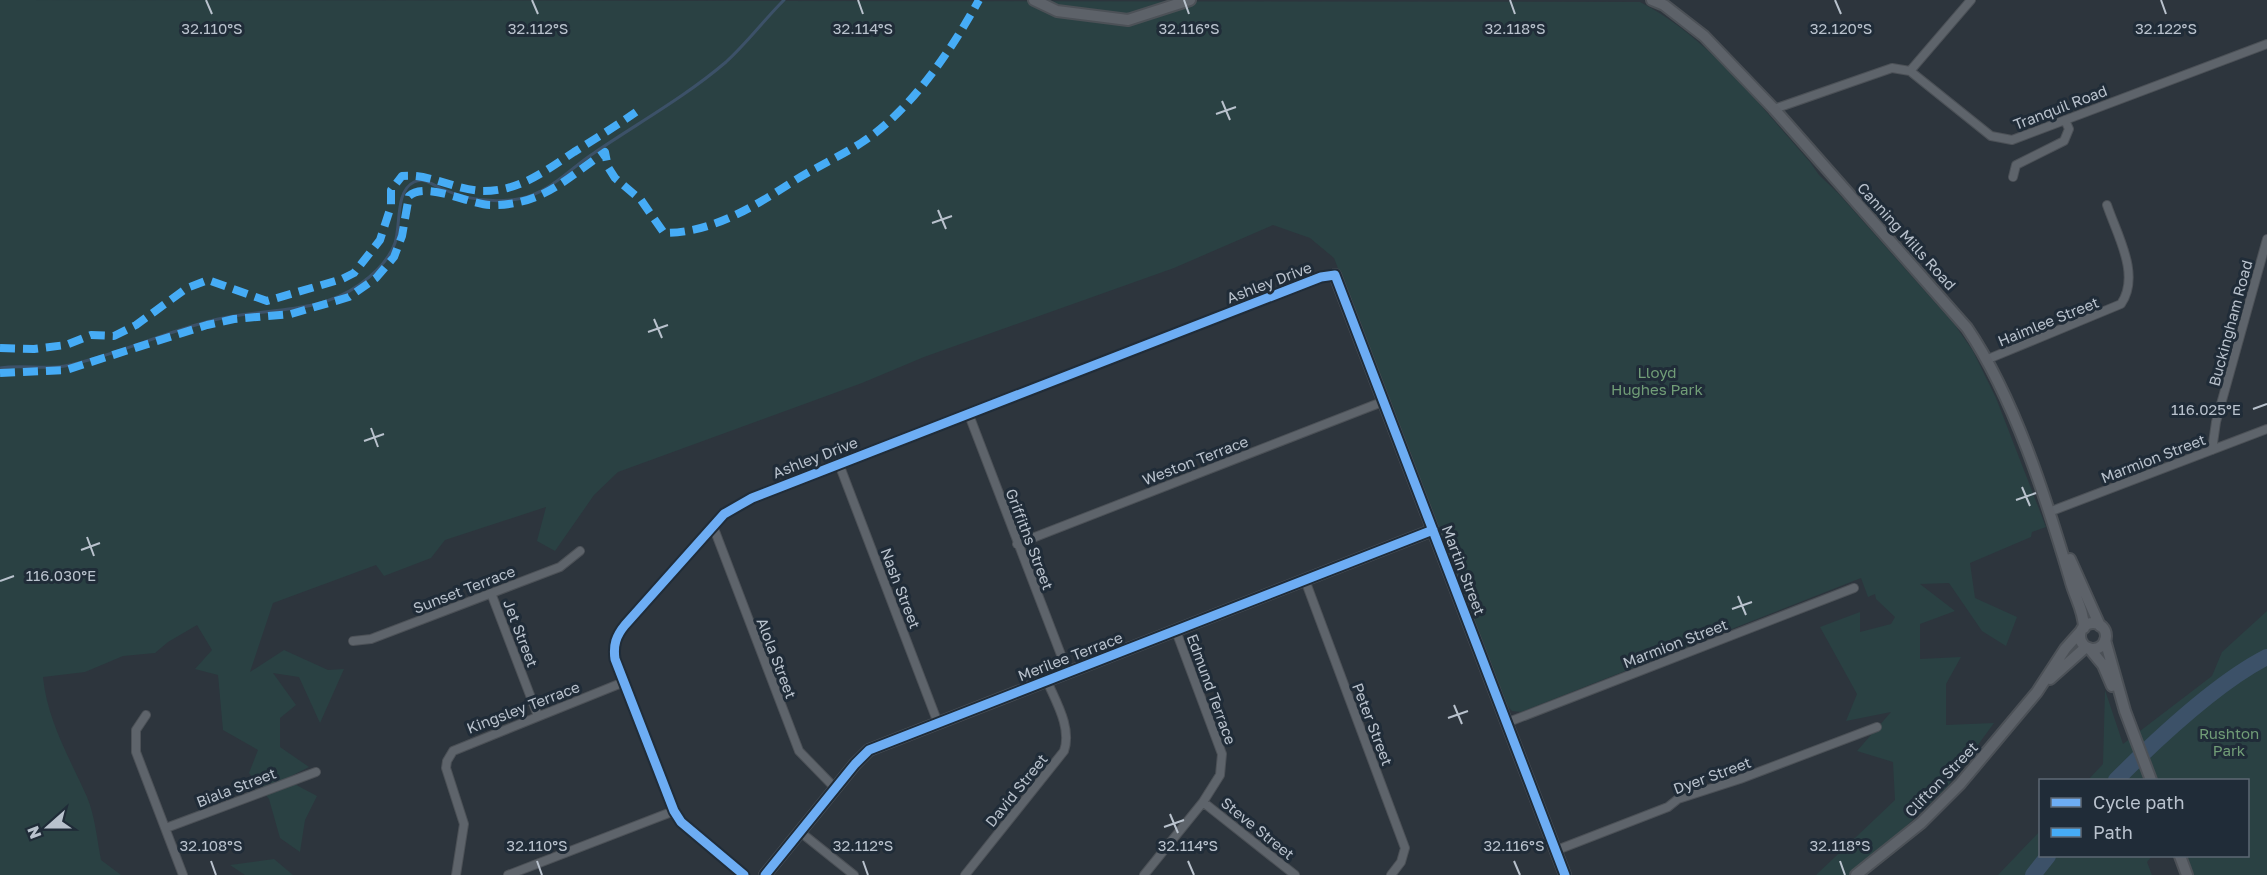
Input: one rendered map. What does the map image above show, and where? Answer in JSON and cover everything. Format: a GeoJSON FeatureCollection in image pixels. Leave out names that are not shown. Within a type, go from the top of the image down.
{"type":"FeatureCollection","features":[{"type":"Feature","properties":{"kind":"main road"},"geometry":{"type":"LineString","coordinates":[[1034,0],[1057,11],[1128,20],[1190,0]]}},
{"type":"Feature","properties":{"kind":"main road","name":"Canning Mills Road"},"geometry":{"type":"LineString","coordinates":[[1658,1],[1704,36],[1774,109],[1951,307],[1988,359],[2062,546],[2084,618],[2082,629]]}},
{"type":"Feature","properties":{"kind":"main road","name":"Martin Street"},"geometry":{"type":"LineString","coordinates":[[1335,275],[1565,875]]}},
{"type":"Feature","properties":{"kind":"main road","name":"Merilee Terrace"},"geometry":{"type":"LineString","coordinates":[[765,875],[799,831],[869,750],[1433,530]]}},
{"type":"Feature","properties":{"kind":"main road","name":"Canning Mills Road"},"geometry":{"type":"LineString","coordinates":[[2062,546],[2100,626]]}},
{"type":"Feature","properties":{"kind":"main road"},"geometry":{"type":"LineString","coordinates":[[2125,711],[2103,665],[2080,640],[2082,629],[2091,624],[2100,626],[2105,633],[2104,640],[2125,711],[2151,779]]}},
{"type":"Feature","properties":{"kind":"main road","name":"Clifton Street"},"geometry":{"type":"LineString","coordinates":[[1856,875],[1921,823],[1960,784],[2037,692],[2065,649],[2082,629]]}},
{"type":"Feature","properties":{"kind":"main road"},"geometry":{"type":"LineString","coordinates":[[2088,648],[2098,648],[2104,640]]}},
{"type":"Feature","properties":{"kind":"main road","name":"Clifton Street"},"geometry":{"type":"LineString","coordinates":[[2037,692],[2088,648]]}},
{"type":"Feature","properties":{"kind":"main road"},"geometry":{"type":"LineString","coordinates":[[2181,857],[2187,875]]}},
{"type":"Feature","properties":{"kind":"street"},"geometry":{"type":"LineString","coordinates":[[1774,109],[1892,68],[1910,71],[1971,0]]}},
{"type":"Feature","properties":{"kind":"street","name":"Tranquil Road"},"geometry":{"type":"LineString","coordinates":[[1910,71],[1991,136],[2001,139],[2022,138],[2267,44]]}},
{"type":"Feature","properties":{"kind":"street"},"geometry":{"type":"LineString","coordinates":[[2013,177],[2016,165],[2064,141],[2069,129],[2065,120]]}},
{"type":"Feature","properties":{"kind":"street","name":"Haimlee Street"},"geometry":{"type":"LineString","coordinates":[[1988,359],[2121,304],[2129,289],[2129,271],[2107,205]]}},
{"type":"Feature","properties":{"kind":"street","name":"Buckingham Road"},"geometry":{"type":"LineString","coordinates":[[2212,450],[2216,422],[2267,239]]}},
{"type":"Feature","properties":{"kind":"street","name":"Ashley Drive"},"geometry":{"type":"LineString","coordinates":[[744,875],[681,822],[674,811],[614,655],[617,638],[723,514],[752,498],[839,464],[1322,277],[1335,275]]}},
{"type":"Feature","properties":{"kind":"street","name":"Weston Terrace"},"geometry":{"type":"LineString","coordinates":[[1017,544],[1382,402]]}},
{"type":"Feature","properties":{"kind":"street","name":"Griffiths Street"},"geometry":{"type":"LineString","coordinates":[[969,415],[1068,673]]}},
{"type":"Feature","properties":{"kind":"street","name":"Marmion Street"},"geometry":{"type":"LineString","coordinates":[[2049,512],[2267,429]]}},
{"type":"Feature","properties":{"kind":"street","name":"Nash Street"},"geometry":{"type":"LineString","coordinates":[[839,464],[938,723]]}},
{"type":"Feature","properties":{"kind":"street","name":"Alola Street"},"geometry":{"type":"LineString","coordinates":[[713,526],[799,751],[835,788]]}},
{"type":"Feature","properties":{"kind":"street","name":"Sunset Terrace"},"geometry":{"type":"LineString","coordinates":[[353,642],[371,639],[560,567],[580,551]]}},
{"type":"Feature","properties":{"kind":"street","name":"Peter Street"},"geometry":{"type":"LineString","coordinates":[[1305,580],[1405,848],[1401,862],[1391,875]]}},
{"type":"Feature","properties":{"kind":"street","name":"Marmion Street"},"geometry":{"type":"LineString","coordinates":[[1506,723],[1854,588]]}},
{"type":"Feature","properties":{"kind":"street","name":"Jet Street"},"geometry":{"type":"LineString","coordinates":[[491,593],[538,716]]}},
{"type":"Feature","properties":{"kind":"street","name":"Edmund Terrace"},"geometry":{"type":"LineString","coordinates":[[1144,875],[1203,802],[1220,775],[1222,754],[1176,631]]}},
{"type":"Feature","properties":{"kind":"street","name":"David Street"},"geometry":{"type":"LineString","coordinates":[[965,875],[1064,751],[1065,726],[1047,681]]}},
{"type":"Feature","properties":{"kind":"street","name":"Kingsley Terrace"},"geometry":{"type":"LineString","coordinates":[[456,875],[464,824],[446,768],[449,755],[458,747],[624,682]]}},
{"type":"Feature","properties":{"kind":"street"},"geometry":{"type":"LineString","coordinates":[[146,715],[136,730],[136,752],[183,875]]}},
{"type":"Feature","properties":{"kind":"street","name":"Dyer Street"},"geometry":{"type":"LineString","coordinates":[[1557,850],[1668,807],[1678,799],[1740,779],[1877,727]]}},
{"type":"Feature","properties":{"kind":"street","name":"Biala Street"},"geometry":{"type":"LineString","coordinates":[[166,828],[316,772]]}},
{"type":"Feature","properties":{"kind":"street","name":"Steve Street"},"geometry":{"type":"LineString","coordinates":[[1203,802],[1295,875]]}},
{"type":"Feature","properties":{"kind":"street"},"geometry":{"type":"LineString","coordinates":[[508,875],[674,811]]}},
{"type":"Feature","properties":{"kind":"street"},"geometry":{"type":"LineString","coordinates":[[799,831],[854,875]]}},
{"type":"Feature","properties":{"kind":"green space","name":"Lloyd Hughes Park"},"geometry":{"type":"Polygon","coordinates":[[[0,0],[1640,2],[1688,34],[1732,74],[1819,175],[1838,193],[1955,325],[1973,351],[1996,398],[2046,527],[2032,532],[2031,537],[1970,563],[1975,598],[2017,617],[2006,646],[1982,631],[1949,583],[1920,584],[1955,611],[1920,624],[1920,659],[1961,657],[1946,684],[1946,725],[1994,723],[1947,787],[1855,875],[1816,875],[1895,800],[1893,762],[1857,751],[1891,712],[1846,721],[1857,694],[1820,627],[1860,612],[1860,632],[1891,624],[1895,617],[1876,599],[1875,594],[1868,597],[1861,578],[1521,712],[1512,711],[1505,703],[1334,258],[1310,238],[1273,225],[1174,268],[924,357],[862,383],[618,472],[594,495],[555,551],[537,541],[546,507],[445,540],[431,558],[384,576],[376,565],[273,603],[250,672],[284,650],[328,670],[344,669],[320,723],[299,677],[273,673],[296,705],[280,718],[280,747],[309,767],[285,779],[317,796],[305,820],[300,852],[280,838],[269,799],[249,773],[258,750],[223,730],[218,675],[195,669],[212,650],[197,625],[168,642],[155,653],[123,656],[85,672],[43,677],[54,724],[90,804],[101,860],[121,875],[0,875],[0,0]]]}},
{"type":"Feature","properties":{"kind":"green space","name":"Rushton Park"},"geometry":{"type":"Polygon","coordinates":[[[2267,611],[2267,875],[2194,875],[2187,857],[2249,857],[2249,779],[2089,779],[2103,764],[2105,690],[2123,744],[2212,676],[2222,652],[2267,611]]]}},
{"type":"Feature","properties":{"kind":"green space"},"geometry":{"type":"Polygon","coordinates":[[[2039,832],[2039,857],[2151,857],[2147,862],[2152,875],[1998,875],[2039,832]]]}},
{"type":"Feature","properties":{"kind":"green space"},"geometry":{"type":"Polygon","coordinates":[[[274,859],[293,875],[245,875],[230,865],[274,859]]]}},
{"type":"Feature","properties":{"kind":"waterway"},"geometry":{"type":"LineString","coordinates":[[0,368],[65,366],[203,323],[240,315],[310,306],[343,294],[370,277],[389,255],[397,236],[401,201],[408,186],[414,182],[424,181],[459,195],[488,200],[518,199],[539,192],[710,75],[734,55],[784,0]]}},
{"type":"Feature","properties":{"kind":"waterway"},"geometry":{"type":"LineString","coordinates":[[2117,779],[2208,697],[2228,681],[2267,657]]}},
{"type":"Feature","properties":{"kind":"waterway"},"geometry":{"type":"LineString","coordinates":[[2033,875],[2047,857]]}},
{"type":"Feature","properties":{"kind":"marked path"},"geometry":{"type":"LineString","coordinates":[[0,373],[66,370],[207,325],[234,319],[291,314],[349,297],[376,278],[394,257],[402,236],[409,196],[416,192],[448,194],[490,205],[524,201],[552,189],[605,152],[608,167],[615,178],[641,200],[664,233],[682,232],[716,223],[764,200],[853,148],[879,130],[913,97],[943,59],[979,0]]}},
{"type":"Feature","properties":{"kind":"marked path"},"geometry":{"type":"LineString","coordinates":[[0,348],[34,349],[66,345],[91,335],[114,336],[136,325],[187,288],[208,280],[267,301],[342,279],[354,273],[380,240],[391,206],[391,190],[402,176],[422,177],[473,190],[509,188],[532,179],[636,112]]}},
{"type":"Feature","properties":{"kind":"cycle path"},"geometry":{"type":"LineString","coordinates":[[744,875],[681,822],[674,811],[614,654],[619,633],[625,625],[724,514],[752,498],[1321,277],[1335,275],[1565,875]]}},
{"type":"Feature","properties":{"kind":"cycle path"},"geometry":{"type":"LineString","coordinates":[[765,875],[855,764],[869,750],[1433,530]]}}]}
